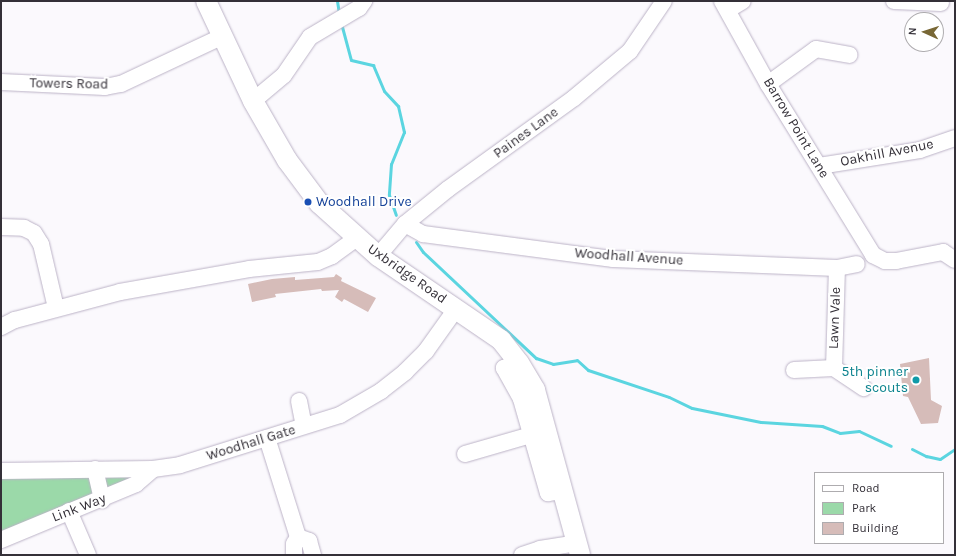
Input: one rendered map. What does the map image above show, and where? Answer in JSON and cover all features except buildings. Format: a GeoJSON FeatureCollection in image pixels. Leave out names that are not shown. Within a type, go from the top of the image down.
{"type":"FeatureCollection","features":[{"type":"Feature","properties":{"kind":"main road","name":"Uxbridge Road"},"geometry":{"type":"LineString","coordinates":[[206,1],[221,37],[253,101],[287,160],[319,203],[378,256],[500,340],[519,363],[535,390],[578,549]]}},
{"type":"Feature","properties":{"kind":"street"},"geometry":{"type":"LineString","coordinates":[[253,101],[284,75],[310,37],[359,8],[364,1]]}},
{"type":"Feature","properties":{"kind":"street","name":"Paines Lane"},"geometry":{"type":"LineString","coordinates":[[378,256],[405,224],[450,187],[574,98],[630,51],[664,1]]}},
{"type":"Feature","properties":{"kind":"street"},"geometry":{"type":"LineString","coordinates":[[725,5],[743,1]]}},
{"type":"Feature","properties":{"kind":"street"},"geometry":{"type":"LineString","coordinates":[[894,1],[941,3]]}},
{"type":"Feature","properties":{"kind":"street","name":"Barrow Point Lane"},"geometry":{"type":"LineString","coordinates":[[725,5],[768,84],[873,255],[885,261],[896,261],[943,252],[955,260]]}},
{"type":"Feature","properties":{"kind":"street","name":"Towers Road"},"geometry":{"type":"LineString","coordinates":[[1,82],[105,87],[122,84],[221,37]]}},
{"type":"Feature","properties":{"kind":"street"},"geometry":{"type":"LineString","coordinates":[[768,84],[816,49],[849,55]]}},
{"type":"Feature","properties":{"kind":"street","name":"Oakhill Avenue"},"geometry":{"type":"LineString","coordinates":[[819,166],[920,150],[955,138]]}},
{"type":"Feature","properties":{"kind":"street","name":"Woodhall Avenue"},"geometry":{"type":"LineString","coordinates":[[405,224],[423,234],[612,259],[837,268],[857,264]]}},
{"type":"Feature","properties":{"kind":"street"},"geometry":{"type":"LineString","coordinates":[[1,227],[24,228],[34,233],[41,244],[56,308]]}},
{"type":"Feature","properties":{"kind":"street"},"geometry":{"type":"LineString","coordinates":[[1,327],[15,320],[120,292],[249,269],[318,262],[332,256],[358,238]]}},
{"type":"Feature","properties":{"kind":"street","name":"Lawn Vale"},"geometry":{"type":"LineString","coordinates":[[834,368],[837,268]]}},
{"type":"Feature","properties":{"kind":"street","name":"Woodhall Gate"},"geometry":{"type":"LineString","coordinates":[[1,471],[153,469],[180,465],[340,415],[381,391],[426,351],[456,309]]}},
{"type":"Feature","properties":{"kind":"street"},"geometry":{"type":"LineString","coordinates":[[519,363],[504,368],[521,399],[548,493],[563,491]]}},
{"type":"Feature","properties":{"kind":"street","name":"Lawn Vale"},"geometry":{"type":"LineString","coordinates":[[794,370],[834,368],[864,388]]}},
{"type":"Feature","properties":{"kind":"street"},"geometry":{"type":"LineString","coordinates":[[299,401],[304,426]]}},
{"type":"Feature","properties":{"kind":"street"},"geometry":{"type":"LineString","coordinates":[[465,454],[532,435]]}},
{"type":"Feature","properties":{"kind":"street"},"geometry":{"type":"LineString","coordinates":[[267,438],[298,537],[294,544],[294,555]]}},
{"type":"Feature","properties":{"kind":"street","name":"Link Way"},"geometry":{"type":"LineString","coordinates":[[1,540],[69,511],[102,500],[136,484],[153,469]]}},
{"type":"Feature","properties":{"kind":"street"},"geometry":{"type":"LineString","coordinates":[[95,470],[102,500]]}},
{"type":"Feature","properties":{"kind":"street"},"geometry":{"type":"LineString","coordinates":[[69,511],[88,555]]}},
{"type":"Feature","properties":{"kind":"street"},"geometry":{"type":"LineString","coordinates":[[298,537],[309,541],[312,555]]}},
{"type":"Feature","properties":{"kind":"street"},"geometry":{"type":"LineString","coordinates":[[522,555],[540,549],[578,549]]}},
{"type":"Feature","properties":{"kind":"green space"},"geometry":{"type":"Polygon","coordinates":[[[153,469],[1,540],[1,471],[153,469]]]}},
{"type":"Feature","properties":{"kind":"waterway"},"geometry":{"type":"LineString","coordinates":[[337,1],[339,13]]}},
{"type":"Feature","properties":{"kind":"waterway"},"geometry":{"type":"LineString","coordinates":[[341,23],[351,60],[373,65],[384,91],[398,106],[404,132],[391,164],[389,195],[396,215]]}},
{"type":"Feature","properties":{"kind":"waterway"},"geometry":{"type":"LineString","coordinates":[[416,242],[423,252],[536,358],[553,364],[577,360],[588,370],[669,397],[692,408],[761,422],[822,426],[840,433],[859,431],[891,446]]}},
{"type":"Feature","properties":{"kind":"waterway"},"geometry":{"type":"LineString","coordinates":[[912,449],[926,456],[940,459],[955,449]]}},
{"type":"Feature","properties":{"kind":"place","name":"Woodhall Drive"},"geometry":{"type":"Point","coordinates":[308,202]}},
{"type":"Feature","properties":{"kind":"place","name":"5th pinner scouts"},"geometry":{"type":"Point","coordinates":[916,380]}}]}
